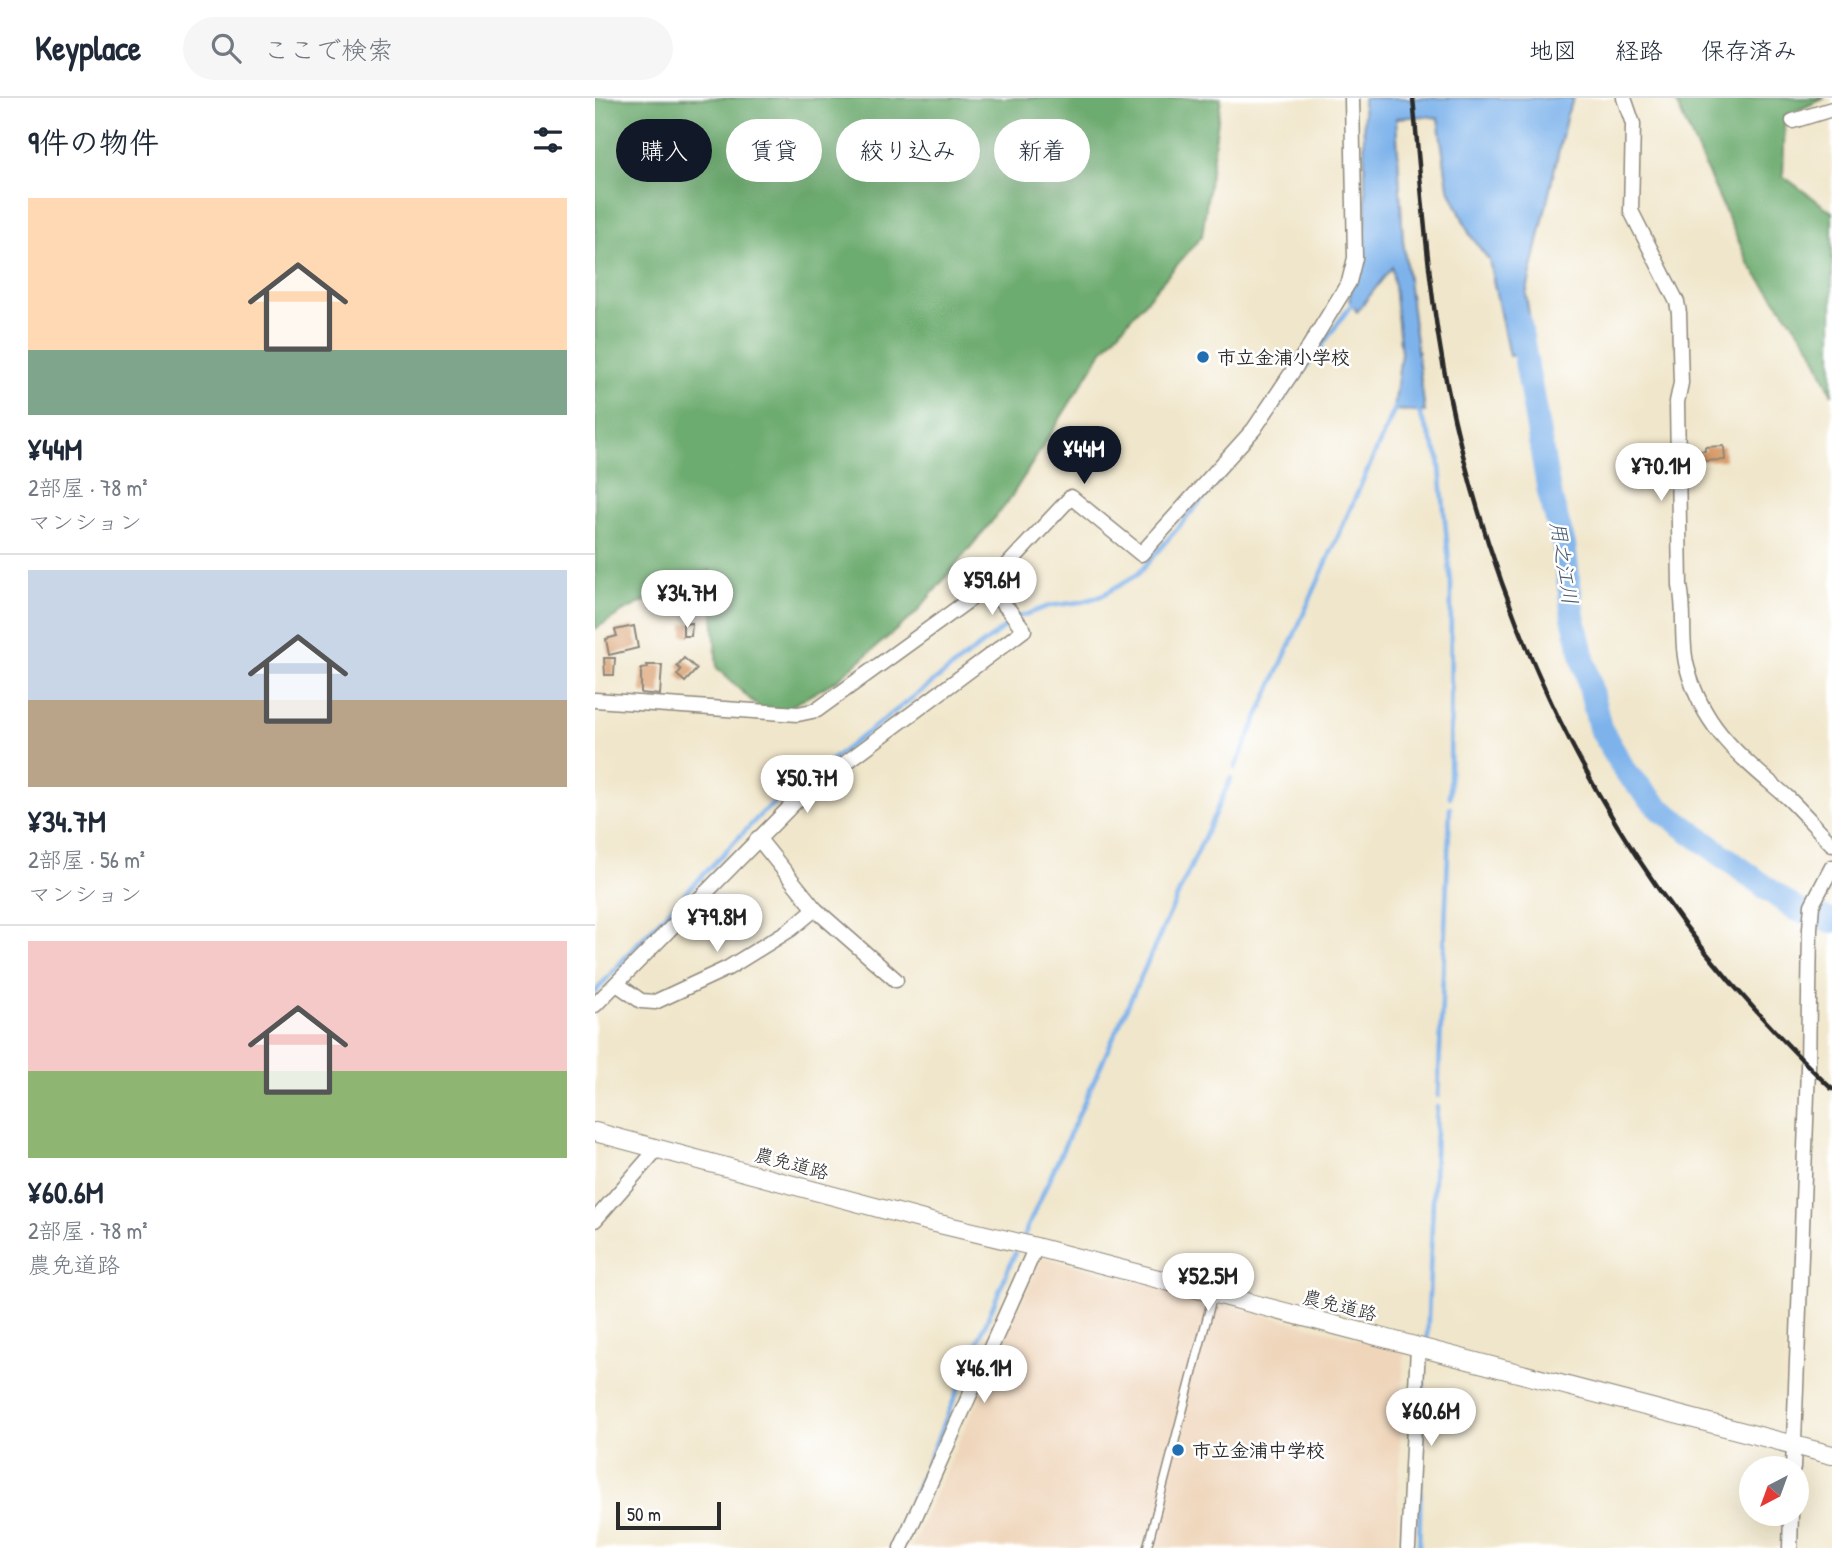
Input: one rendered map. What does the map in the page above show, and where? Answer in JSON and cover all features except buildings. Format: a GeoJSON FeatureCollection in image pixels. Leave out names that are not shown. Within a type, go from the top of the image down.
{"type":"FeatureCollection","features":[{"type":"Feature","properties":{"kind":"street"},"geometry":{"type":"LineString","coordinates":[[595,700],[798,714],[817,710],[988,588],[1071,497],[1141,554],[1254,429],[1349,282],[1353,269],[1352,98]]}},
{"type":"Feature","properties":{"kind":"street"},"geometry":{"type":"LineString","coordinates":[[1624,98],[1633,124],[1631,211],[1677,302],[1679,313],[1681,383],[1677,402],[1685,663],[1694,692],[1724,741],[1789,800],[1832,844]]}},
{"type":"Feature","properties":{"kind":"street"},"geometry":{"type":"LineString","coordinates":[[1793,121],[1832,109]]}},
{"type":"Feature","properties":{"kind":"street"},"geometry":{"type":"LineString","coordinates":[[595,1005],[758,838],[816,783],[1024,630],[988,588]]}},
{"type":"Feature","properties":{"kind":"street"},"geometry":{"type":"LineString","coordinates":[[758,838],[815,909],[897,980]]}},
{"type":"Feature","properties":{"kind":"street"},"geometry":{"type":"LineString","coordinates":[[1793,1456],[1808,1068],[1810,928],[1812,905],[1832,867]]}},
{"type":"Feature","properties":{"kind":"street"},"geometry":{"type":"LineString","coordinates":[[617,984],[642,1001],[655,1002],[728,968],[791,929],[815,909]]}},
{"type":"Feature","properties":{"kind":"street","name":"農免道路"},"geometry":{"type":"LineString","coordinates":[[595,1132],[931,1222],[1832,1455]]}},
{"type":"Feature","properties":{"kind":"street"},"geometry":{"type":"LineString","coordinates":[[595,1220],[657,1149]]}},
{"type":"Feature","properties":{"kind":"street"},"geometry":{"type":"LineString","coordinates":[[901,1548],[1036,1247]]}},
{"type":"Feature","properties":{"kind":"street"},"geometry":{"type":"LineString","coordinates":[[1408,1548],[1418,1347]]}},
{"type":"Feature","properties":{"kind":"street"},"geometry":{"type":"LineString","coordinates":[[1790,1548],[1791,1526]]}},
{"type":"Feature","properties":{"kind":"lane"},"geometry":{"type":"LineString","coordinates":[[1147,1548],[1213,1295]]}},
{"type":"Feature","properties":{"kind":"shaded area","name":"市立金浦中学校"},"geometry":{"type":"Polygon","coordinates":[[[1042,1257],[1404,1351],[1396,1548],[911,1548],[1042,1257]]]}},
{"type":"Feature","properties":{"kind":"green space"},"geometry":{"type":"Polygon","coordinates":[[[595,98],[1221,98],[1202,236],[1103,350],[1008,502],[915,614],[837,680],[770,718],[717,668],[710,570],[624,611],[595,629],[595,98]]]}},
{"type":"Feature","properties":{"kind":"green space"},"geometry":{"type":"Polygon","coordinates":[[[1674,98],[1825,98],[1785,116],[1783,176],[1832,212],[1832,395],[1811,347],[1749,264],[1674,98]]]}},
{"type":"Feature","properties":{"kind":"water"},"geometry":{"type":"Polygon","coordinates":[[[1363,98],[1574,98],[1567,114],[1526,295],[1535,352],[1509,356],[1489,260],[1470,235],[1448,187],[1438,118],[1396,118],[1403,240],[1425,412],[1394,410],[1401,353],[1392,267],[1357,312],[1349,300],[1366,224],[1363,98]]]}},
{"type":"Feature","properties":{"kind":"waterway"},"geometry":{"type":"LineString","coordinates":[[1261,430],[1354,301]]}},
{"type":"Feature","properties":{"kind":"waterway","name":"用之江川"},"geometry":{"type":"LineString","coordinates":[[1519,321],[1549,492],[1564,545],[1573,617],[1600,728],[1625,771],[1660,809],[1795,909],[1832,921]]}},
{"type":"Feature","properties":{"kind":"waterway"},"geometry":{"type":"LineString","coordinates":[[1235,768],[1396,406]]}},
{"type":"Feature","properties":{"kind":"waterway"},"geometry":{"type":"LineString","coordinates":[[1417,408],[1439,457],[1451,583],[1450,797]]}},
{"type":"Feature","properties":{"kind":"waterway"},"geometry":{"type":"LineString","coordinates":[[1019,617],[1049,606],[1081,602],[1101,596],[1138,574],[1256,437]]}},
{"type":"Feature","properties":{"kind":"waterway"},"geometry":{"type":"LineString","coordinates":[[595,992],[762,813],[1010,623]]}},
{"type":"Feature","properties":{"kind":"waterway"},"geometry":{"type":"LineString","coordinates":[[1024,1235],[1231,778]]}},
{"type":"Feature","properties":{"kind":"waterway"},"geometry":{"type":"LineString","coordinates":[[1438,1096],[1450,808]]}},
{"type":"Feature","properties":{"kind":"waterway"},"geometry":{"type":"LineString","coordinates":[[1427,1341],[1437,1107]]}},
{"type":"Feature","properties":{"kind":"waterway"},"geometry":{"type":"LineString","coordinates":[[892,1548],[1015,1253]]}},
{"type":"Feature","properties":{"kind":"waterway"},"geometry":{"type":"LineString","coordinates":[[1419,1548],[1424,1360]]}},
{"type":"Feature","properties":{"kind":"railway"},"geometry":{"type":"LineString","coordinates":[[1413,98],[1430,278],[1447,385],[1467,471],[1493,556],[1524,640],[1560,720],[1601,799],[1648,874],[1700,945],[1758,1013],[1832,1089]]}},
{"type":"Feature","properties":{"kind":"place","name":"市立金浦小学校"},"geometry":{"type":"Point","coordinates":[1203,357]}},
{"type":"Feature","properties":{"kind":"place","name":"市立金浦中学校"},"geometry":{"type":"Point","coordinates":[1178,1450]}}]}
